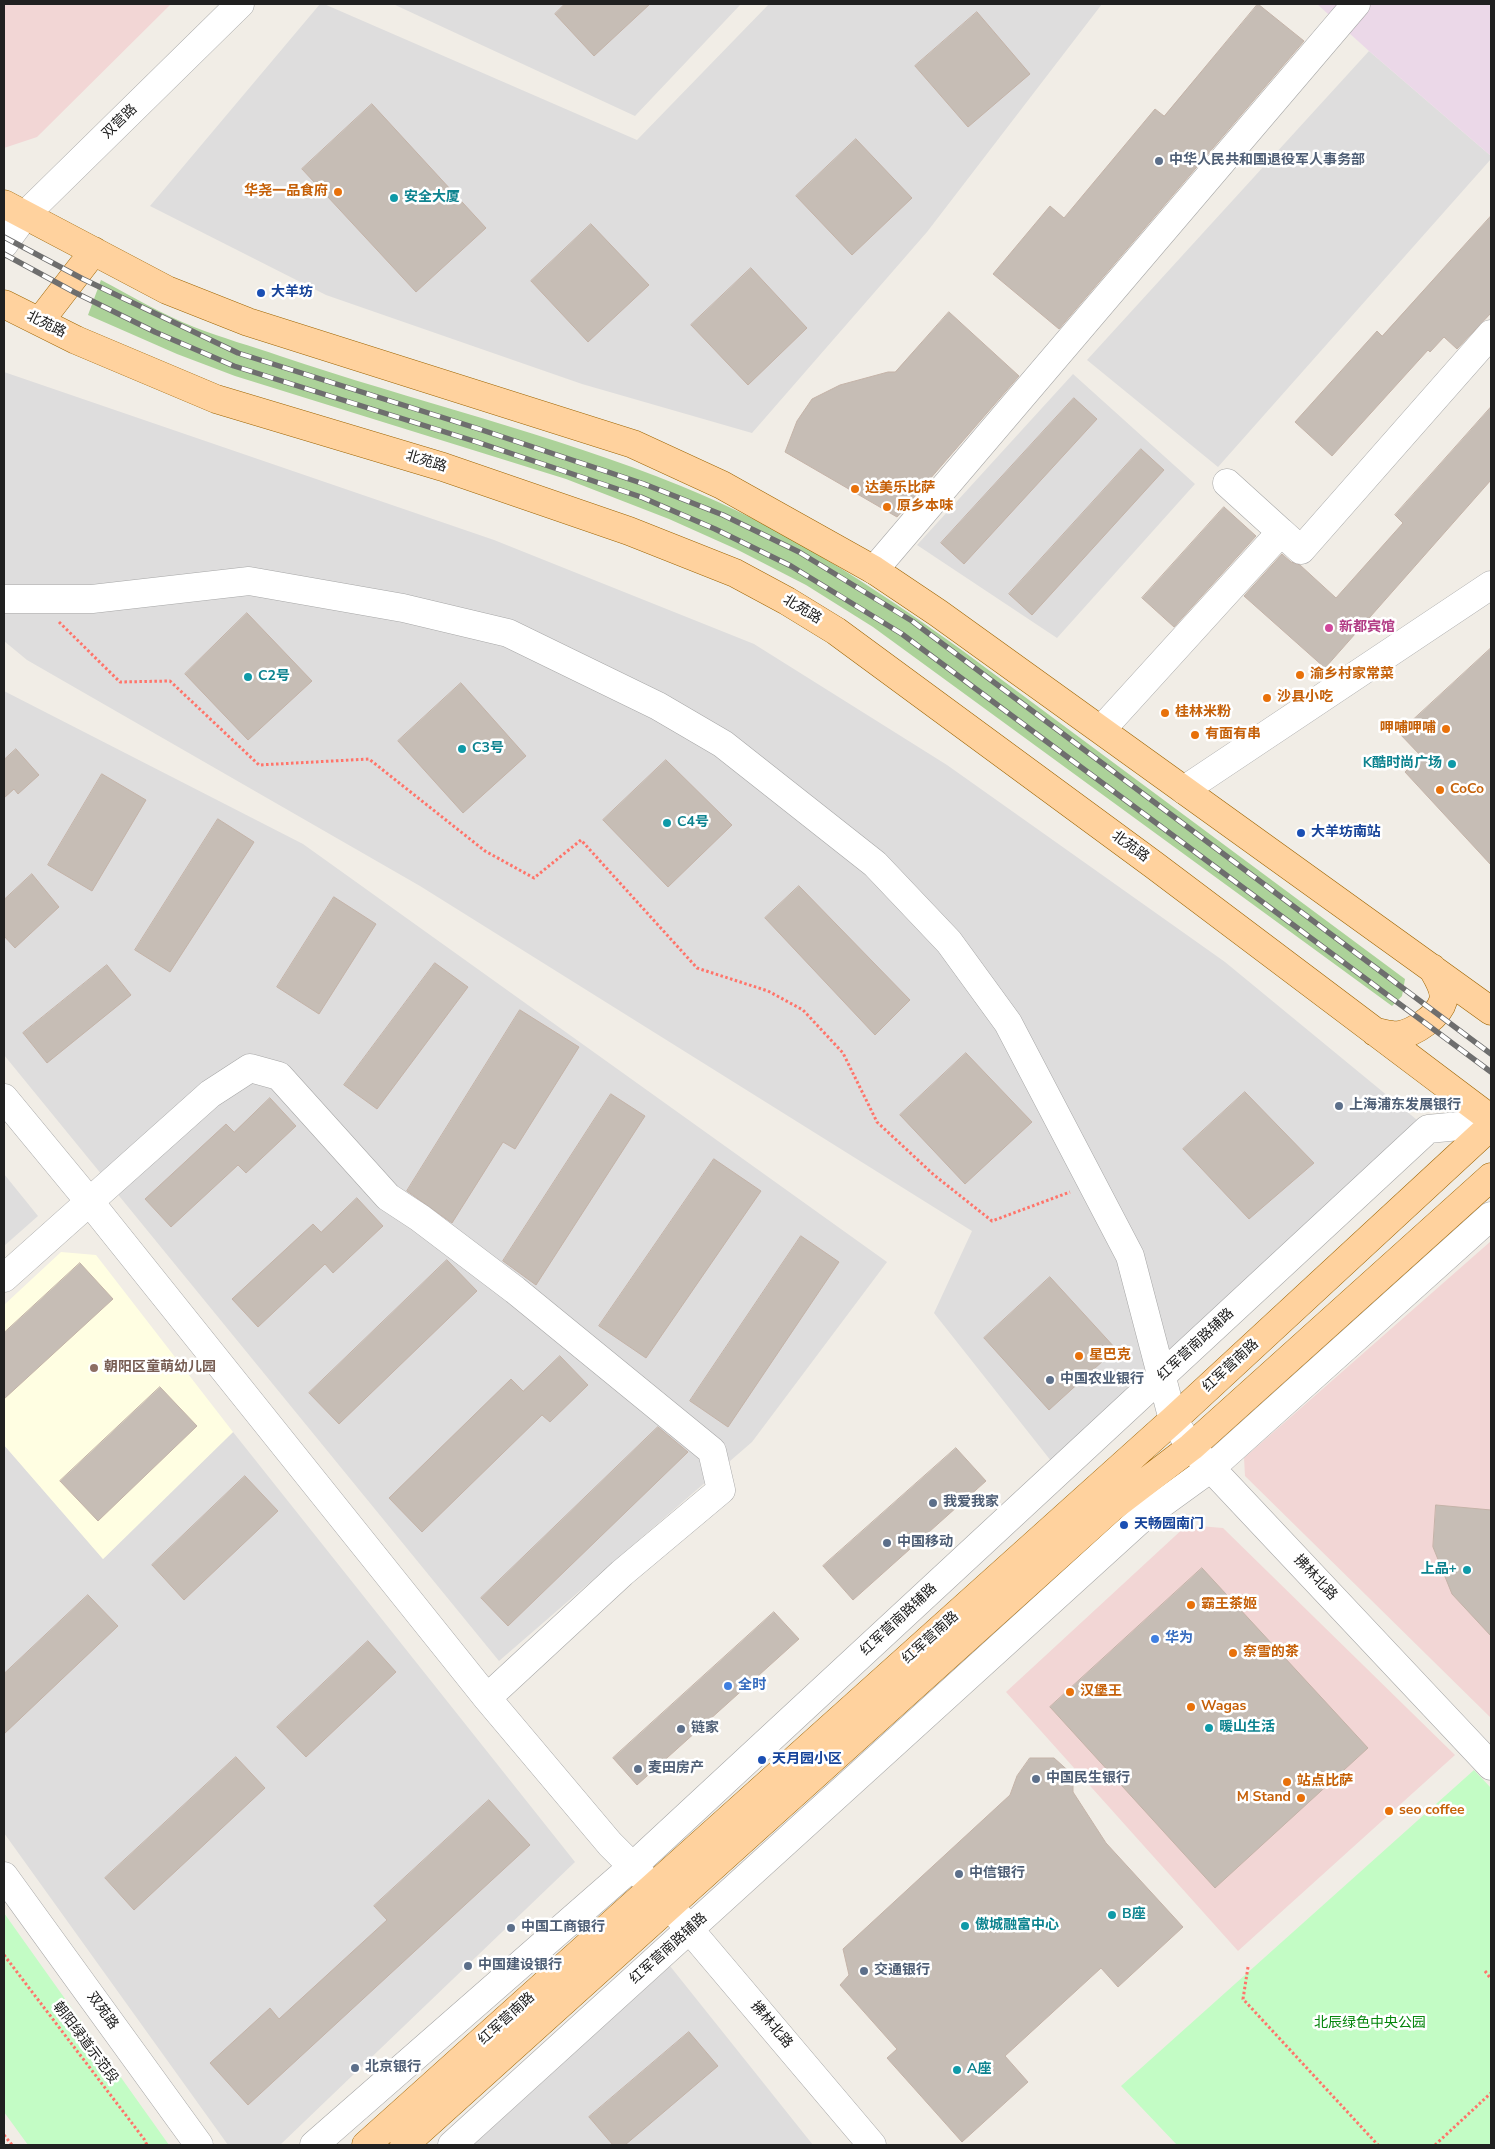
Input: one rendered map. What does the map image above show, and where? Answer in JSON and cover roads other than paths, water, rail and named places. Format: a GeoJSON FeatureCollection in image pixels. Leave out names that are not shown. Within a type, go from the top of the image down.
{"type":"FeatureCollection","features":[{"type":"Feature","properties":{"kind":"main road"},"geometry":{"type":"LineString","coordinates":[[14,209],[167,290],[248,322],[633,444],[722,485],[874,570],[1102,729],[1491,1011]]}},
{"type":"Feature","properties":{"kind":"main road"},"geometry":{"type":"LineString","coordinates":[[40,322],[94,251]]}},
{"type":"Feature","properties":{"kind":"main road","name":"北苑路"},"geometry":{"type":"LineString","coordinates":[[4,304],[76,340],[216,399],[452,470],[629,531],[735,573],[787,601],[836,631],[1154,865],[1491,1122]]}},
{"type":"Feature","properties":{"kind":"main road"},"geometry":{"type":"LineString","coordinates":[[1375,1032],[1398,1035],[1419,1028],[1433,1016],[1443,1001],[1442,987],[1432,968]]}},
{"type":"Feature","properties":{"kind":"main road","name":"红军营南路"},"geometry":{"type":"LineString","coordinates":[[404,2145],[661,1897],[1429,1183],[1491,1122]]}},
{"type":"Feature","properties":{"kind":"main road","name":"红军营南路"},"geometry":{"type":"LineString","coordinates":[[366,2145],[661,1897],[1110,1509],[1191,1447],[1491,1177]]}},
{"type":"Feature","properties":{"kind":"main road"},"geometry":{"type":"LineString","coordinates":[[1429,1183],[1440,1186],[1447,1191],[1454,1209]]}},
{"type":"Feature","properties":{"kind":"street","name":"双营路"},"geometry":{"type":"LineString","coordinates":[[4,244],[14,209],[240,4]]}},
{"type":"Feature","properties":{"kind":"street"},"geometry":{"type":"LineString","coordinates":[[874,570],[1356,4]]}},
{"type":"Feature","properties":{"kind":"street"},"geometry":{"type":"LineString","coordinates":[[1227,483],[1301,550],[1491,334]]}},
{"type":"Feature","properties":{"kind":"street"},"geometry":{"type":"LineString","coordinates":[[1102,729],[1281,532]]}},
{"type":"Feature","properties":{"kind":"street","name":"拂林北路"},"geometry":{"type":"LineString","coordinates":[[4,599],[92,599],[250,581],[403,608],[508,633],[658,706],[723,744],[875,864],[949,942],[1008,1023],[1130,1256],[1173,1420],[1191,1447],[1491,1766]]}},
{"type":"Feature","properties":{"kind":"street"},"geometry":{"type":"LineString","coordinates":[[1184,790],[1491,585]]}},
{"type":"Feature","properties":{"kind":"street"},"geometry":{"type":"LineString","coordinates":[[4,1278],[210,1094],[250,1068],[279,1076],[388,1197],[420,1218],[515,1290],[712,1451],[722,1490],[622,1574],[488,1698]]}},
{"type":"Feature","properties":{"kind":"street","name":"拂林北路"},"geometry":{"type":"LineString","coordinates":[[4,1098],[488,1698],[610,1844],[633,1866],[690,1930],[872,2145]]}},
{"type":"Feature","properties":{"kind":"street","name":"红军营南路辅路"},"geometry":{"type":"LineString","coordinates":[[314,2145],[633,1866],[1428,1129],[1491,1122]]}},
{"type":"Feature","properties":{"kind":"street","name":"红军营南路辅路"},"geometry":{"type":"LineString","coordinates":[[452,2145],[1142,1518],[1212,1468],[1491,1216]]}},
{"type":"Feature","properties":{"kind":"street","name":"双苑路"},"geometry":{"type":"LineString","coordinates":[[4,1876],[200,2145]]}},
{"type":"Feature","properties":{"kind":"railway"},"geometry":{"type":"LineString","coordinates":[[4,237],[83,279],[238,353],[476,428],[644,484],[723,515],[799,552],[912,621],[1491,1054]]}},
{"type":"Feature","properties":{"kind":"railway"},"geometry":{"type":"LineString","coordinates":[[4,254],[74,292],[155,332],[234,366],[477,442],[641,497],[715,529],[791,566],[902,634],[1491,1072]]}},
{"type":"Feature","properties":{"kind":"place","name":"中华人民共和国退役军人事务部"},"geometry":{"type":"Point","coordinates":[1159,161]}},
{"type":"Feature","properties":{"kind":"place","name":"华尧一品食府"},"geometry":{"type":"Point","coordinates":[338,192]}},
{"type":"Feature","properties":{"kind":"place","name":"安全大厦"},"geometry":{"type":"Point","coordinates":[394,198]}},
{"type":"Feature","properties":{"kind":"place","name":"大羊坊"},"geometry":{"type":"Point","coordinates":[261,293]}},
{"type":"Feature","properties":{"kind":"place","name":"达美乐比萨"},"geometry":{"type":"Point","coordinates":[855,489]}},
{"type":"Feature","properties":{"kind":"place","name":"原乡本味"},"geometry":{"type":"Point","coordinates":[887,507]}},
{"type":"Feature","properties":{"kind":"place","name":"新都宾馆"},"geometry":{"type":"Point","coordinates":[1329,628]}},
{"type":"Feature","properties":{"kind":"place","name":"渝乡村家常菜"},"geometry":{"type":"Point","coordinates":[1300,675]}},
{"type":"Feature","properties":{"kind":"place","name":"C2号"},"geometry":{"type":"Point","coordinates":[248,677]}},
{"type":"Feature","properties":{"kind":"place","name":"沙县小吃"},"geometry":{"type":"Point","coordinates":[1267,698]}},
{"type":"Feature","properties":{"kind":"place","name":"桂林米粉"},"geometry":{"type":"Point","coordinates":[1165,713]}},
{"type":"Feature","properties":{"kind":"place","name":"呷哺呷哺"},"geometry":{"type":"Point","coordinates":[1446,729]}},
{"type":"Feature","properties":{"kind":"place","name":"有面有串"},"geometry":{"type":"Point","coordinates":[1195,735]}},
{"type":"Feature","properties":{"kind":"place","name":"C3号"},"geometry":{"type":"Point","coordinates":[462,749]}},
{"type":"Feature","properties":{"kind":"place","name":"K酷时尚广场"},"geometry":{"type":"Point","coordinates":[1452,764]}},
{"type":"Feature","properties":{"kind":"place","name":"CoCo"},"geometry":{"type":"Point","coordinates":[1440,790]}},
{"type":"Feature","properties":{"kind":"place","name":"C4号"},"geometry":{"type":"Point","coordinates":[667,823]}},
{"type":"Feature","properties":{"kind":"place","name":"大羊坊南站"},"geometry":{"type":"Point","coordinates":[1301,833]}},
{"type":"Feature","properties":{"kind":"place","name":"上海浦东发展银行"},"geometry":{"type":"Point","coordinates":[1339,1106]}},
{"type":"Feature","properties":{"kind":"place","name":"星巴克"},"geometry":{"type":"Point","coordinates":[1079,1356]}},
{"type":"Feature","properties":{"kind":"place","name":"朝阳区童萌幼儿园"},"geometry":{"type":"Point","coordinates":[94,1368]}},
{"type":"Feature","properties":{"kind":"place","name":"中国农业银行"},"geometry":{"type":"Point","coordinates":[1050,1380]}},
{"type":"Feature","properties":{"kind":"place","name":"我爱我家"},"geometry":{"type":"Point","coordinates":[933,1503]}},
{"type":"Feature","properties":{"kind":"place","name":"天畅园南门"},"geometry":{"type":"Point","coordinates":[1124,1525]}},
{"type":"Feature","properties":{"kind":"place","name":"中国移动"},"geometry":{"type":"Point","coordinates":[887,1543]}},
{"type":"Feature","properties":{"kind":"place","name":"上品+"},"geometry":{"type":"Point","coordinates":[1467,1570]}},
{"type":"Feature","properties":{"kind":"place","name":"霸王茶姬"},"geometry":{"type":"Point","coordinates":[1191,1605]}},
{"type":"Feature","properties":{"kind":"place","name":"华为"},"geometry":{"type":"Point","coordinates":[1155,1639]}},
{"type":"Feature","properties":{"kind":"place","name":"奈雪的茶"},"geometry":{"type":"Point","coordinates":[1233,1653]}},
{"type":"Feature","properties":{"kind":"place","name":"全时"},"geometry":{"type":"Point","coordinates":[728,1686]}},
{"type":"Feature","properties":{"kind":"place","name":"汉堡王"},"geometry":{"type":"Point","coordinates":[1070,1692]}},
{"type":"Feature","properties":{"kind":"place","name":"Wagas"},"geometry":{"type":"Point","coordinates":[1191,1707]}},
{"type":"Feature","properties":{"kind":"place","name":"暖山生活"},"geometry":{"type":"Point","coordinates":[1209,1728]}},
{"type":"Feature","properties":{"kind":"place","name":"链家"},"geometry":{"type":"Point","coordinates":[681,1729]}},
{"type":"Feature","properties":{"kind":"place","name":"天月园小区"},"geometry":{"type":"Point","coordinates":[762,1760]}},
{"type":"Feature","properties":{"kind":"place","name":"麦田房产"},"geometry":{"type":"Point","coordinates":[638,1769]}},
{"type":"Feature","properties":{"kind":"place","name":"中国民生银行"},"geometry":{"type":"Point","coordinates":[1036,1779]}},
{"type":"Feature","properties":{"kind":"place","name":"站点比萨"},"geometry":{"type":"Point","coordinates":[1287,1782]}},
{"type":"Feature","properties":{"kind":"place","name":"M Stand"},"geometry":{"type":"Point","coordinates":[1301,1798]}},
{"type":"Feature","properties":{"kind":"place","name":"seo coffee"},"geometry":{"type":"Point","coordinates":[1389,1811]}},
{"type":"Feature","properties":{"kind":"place","name":"中信银行"},"geometry":{"type":"Point","coordinates":[959,1874]}},
{"type":"Feature","properties":{"kind":"place","name":"B座"},"geometry":{"type":"Point","coordinates":[1112,1915]}},
{"type":"Feature","properties":{"kind":"place","name":"傲城融富中心"},"geometry":{"type":"Point","coordinates":[965,1926]}},
{"type":"Feature","properties":{"kind":"place","name":"中国工商银行"},"geometry":{"type":"Point","coordinates":[511,1928]}},
{"type":"Feature","properties":{"kind":"place","name":"中国建设银行"},"geometry":{"type":"Point","coordinates":[468,1966]}},
{"type":"Feature","properties":{"kind":"place","name":"交通银行"},"geometry":{"type":"Point","coordinates":[864,1971]}},
{"type":"Feature","properties":{"kind":"place","name":"北京银行"},"geometry":{"type":"Point","coordinates":[355,2068]}},
{"type":"Feature","properties":{"kind":"place","name":"A座"},"geometry":{"type":"Point","coordinates":[957,2070]}},
{"type":"Feature","properties":{"kind":"park label","name":"北辰绿色中央公园"},"geometry":{"type":"Point","coordinates":[1370,2024]}}]}
